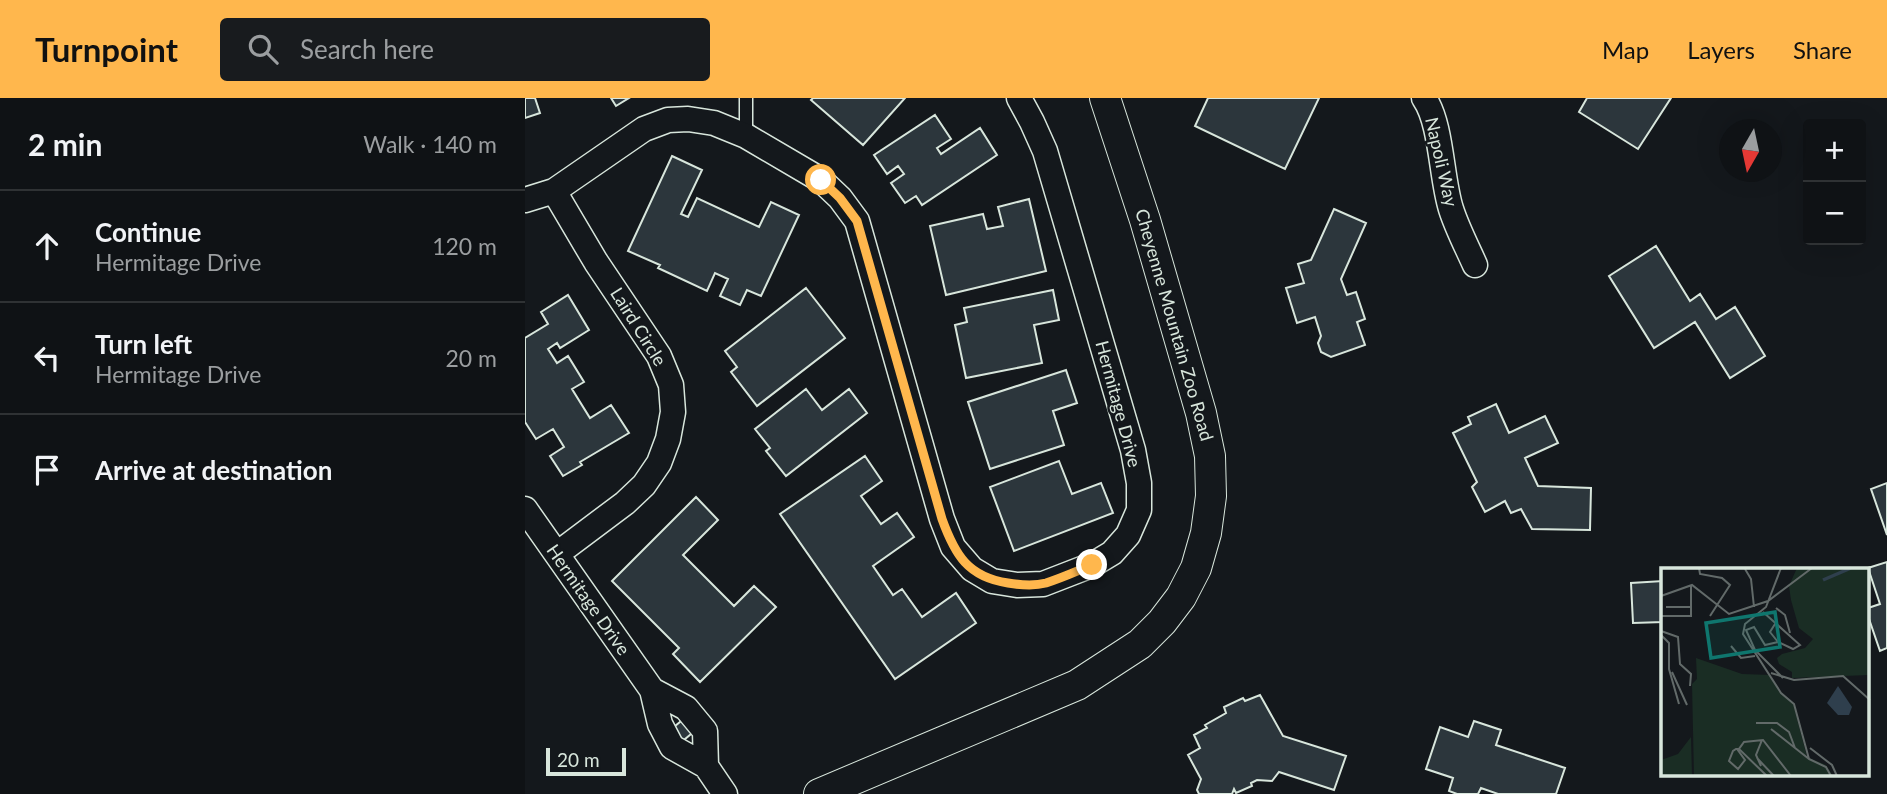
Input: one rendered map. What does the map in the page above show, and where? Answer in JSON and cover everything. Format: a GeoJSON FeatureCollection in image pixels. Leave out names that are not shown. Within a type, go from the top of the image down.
{"type":"FeatureCollection","features":[{"type":"Feature","properties":{"kind":"street","name":"Hermitage Drive"},"geometry":{"type":"LineString","coordinates":[[525,200],[554,191],[644,128],[668,120],[688,119],[714,123],[746,135],[821,180],[840,198],[857,221],[942,519],[953,547],[972,569],[992,581],[1017,585],[1043,584],[1092,565],[1112,553],[1128,535],[1139,510],[1139,483],[1133,450],[1045,151],[1019,98]]}},
{"type":"Feature","properties":{"kind":"street","name":"Cheyenne Mountain Zoo Road"},"geometry":{"type":"LineString","coordinates":[[819,794],[1077,685],[1140,644],[1162,622],[1181,597],[1196,568],[1206,533],[1211,496],[1210,456],[1145,220],[1105,98]]}},
{"type":"Feature","properties":{"kind":"street","name":"Napoli Way"},"geometry":{"type":"LineString","coordinates":[[1424,98],[1437,134],[1451,209],[1475,265]]}},
{"type":"Feature","properties":{"kind":"street","name":"Laird Circle"},"geometry":{"type":"LineString","coordinates":[[554,191],[596,262],[659,356],[671,385],[673,412],[668,439],[659,463],[645,485],[557,554]]}},
{"type":"Feature","properties":{"kind":"street","name":"Hermitage Drive"},"geometry":{"type":"LineString","coordinates":[[525,509],[652,690],[660,724],[672,747],[706,766],[725,794]]}},
{"type":"Feature","properties":{"kind":"street","name":"Hermitage Drive"},"geometry":{"type":"LineString","coordinates":[[652,690],[686,708],[705,731],[706,766]]}},
{"type":"Feature","properties":{"kind":"lane"},"geometry":{"type":"LineString","coordinates":[[746,98],[746,135]]}},
{"type":"Feature","properties":{"kind":"building"},"geometry":{"type":"Polygon","coordinates":[[[525,98],[535,98],[540,113],[525,118],[525,98]]]}},
{"type":"Feature","properties":{"kind":"building"},"geometry":{"type":"Polygon","coordinates":[[[611,98],[629,98],[616,106],[611,98]]]}},
{"type":"Feature","properties":{"kind":"building"},"geometry":{"type":"Polygon","coordinates":[[[905,98],[863,145],[811,100],[905,98]]]}},
{"type":"Feature","properties":{"kind":"building"},"geometry":{"type":"Polygon","coordinates":[[[1208,98],[1319,98],[1285,169],[1195,126],[1208,98]]]}},
{"type":"Feature","properties":{"kind":"building"},"geometry":{"type":"Polygon","coordinates":[[[1587,98],[1671,98],[1638,149],[1579,112],[1587,98]]]}},
{"type":"Feature","properties":{"kind":"building"},"geometry":{"type":"Polygon","coordinates":[[[935,115],[951,139],[937,148],[941,154],[980,128],[997,155],[922,205],[916,196],[905,203],[891,183],[904,174],[898,166],[887,174],[874,155],[935,115]]]}},
{"type":"Feature","properties":{"kind":"building"},"geometry":{"type":"Polygon","coordinates":[[[672,156],[702,170],[681,214],[688,217],[697,198],[759,227],[771,202],[799,215],[761,296],[747,290],[740,305],[720,296],[728,279],[715,273],[707,291],[628,251],[672,156]]]}},
{"type":"Feature","properties":{"kind":"building"},"geometry":{"type":"Polygon","coordinates":[[[1029,199],[1046,271],[946,295],[930,226],[983,214],[987,229],[1003,226],[998,207],[1029,199]]]}},
{"type":"Feature","properties":{"kind":"building"},"geometry":{"type":"Polygon","coordinates":[[[1334,209],[1366,223],[1341,279],[1347,295],[1356,292],[1365,319],[1357,322],[1365,345],[1331,357],[1321,352],[1318,343],[1321,336],[1315,317],[1297,323],[1286,288],[1304,283],[1298,264],[1311,260],[1334,209]]]}},
{"type":"Feature","properties":{"kind":"building"},"geometry":{"type":"Polygon","coordinates":[[[1656,246],[1690,301],[1700,294],[1716,319],[1735,307],[1765,356],[1730,378],[1695,322],[1654,348],[1609,276],[1656,246]]]}},
{"type":"Feature","properties":{"kind":"building"},"geometry":{"type":"Polygon","coordinates":[[[806,288],[845,338],[757,406],[731,372],[737,367],[725,351],[806,288]]]}},
{"type":"Feature","properties":{"kind":"building"},"geometry":{"type":"Polygon","coordinates":[[[1053,290],[1059,320],[1034,325],[1042,363],[966,378],[955,325],[967,322],[964,308],[1053,290]]]}},
{"type":"Feature","properties":{"kind":"building"},"geometry":{"type":"Polygon","coordinates":[[[568,295],[589,330],[560,348],[557,343],[548,349],[557,363],[568,356],[584,382],[572,389],[590,418],[611,405],[629,433],[580,462],[582,465],[563,476],[550,456],[564,447],[553,429],[536,439],[525,422],[525,338],[548,324],[541,312],[568,295]]]}},
{"type":"Feature","properties":{"kind":"building"},"geometry":{"type":"Polygon","coordinates":[[[1066,370],[1077,403],[1053,411],[1064,445],[990,469],[968,402],[1066,370]]]}},
{"type":"Feature","properties":{"kind":"building"},"geometry":{"type":"Polygon","coordinates":[[[806,389],[822,410],[849,389],[867,413],[786,476],[766,451],[770,448],[755,429],[806,389]]]}},
{"type":"Feature","properties":{"kind":"building"},"geometry":{"type":"Polygon","coordinates":[[[1496,404],[1509,433],[1545,416],[1558,443],[1525,458],[1538,486],[1591,488],[1590,530],[1532,529],[1521,509],[1511,513],[1505,501],[1485,512],[1472,487],[1477,482],[1453,433],[1471,424],[1468,417],[1496,404]]]}},
{"type":"Feature","properties":{"kind":"building"},"geometry":{"type":"Polygon","coordinates":[[[865,456],[882,481],[861,496],[881,524],[897,513],[914,537],[873,566],[893,595],[902,589],[922,617],[956,593],[976,623],[895,679],[780,514],[865,456]]]}},
{"type":"Feature","properties":{"kind":"building"},"geometry":{"type":"Polygon","coordinates":[[[1059,461],[1072,494],[1101,483],[1113,513],[1014,551],[990,487],[1059,461]]]}},
{"type":"Feature","properties":{"kind":"building"},"geometry":{"type":"Polygon","coordinates":[[[1887,483],[1887,535],[1871,489],[1887,483]]]}},
{"type":"Feature","properties":{"kind":"building"},"geometry":{"type":"Polygon","coordinates":[[[696,497],[718,520],[683,555],[734,606],[754,586],[776,607],[700,682],[673,654],[679,648],[612,581],[696,497]]]}},
{"type":"Feature","properties":{"kind":"building"},"geometry":{"type":"Polygon","coordinates":[[[1887,562],[1887,648],[1880,651],[1869,619],[1869,608],[1880,604],[1868,568],[1887,562]]]}},
{"type":"Feature","properties":{"kind":"building"},"geometry":{"type":"Polygon","coordinates":[[[1661,581],[1661,622],[1633,623],[1631,583],[1661,581]]]}},
{"type":"Feature","properties":{"kind":"building"},"geometry":{"type":"Polygon","coordinates":[[[1260,695],[1283,736],[1346,756],[1334,790],[1279,772],[1272,781],[1257,780],[1251,783],[1252,786],[1236,793],[1234,789],[1232,794],[1199,794],[1197,790],[1201,779],[1188,755],[1200,748],[1194,735],[1226,713],[1224,707],[1243,698],[1245,701],[1260,695]]]}},
{"type":"Feature","properties":{"kind":"building"},"geometry":{"type":"Polygon","coordinates":[[[697,708],[708,720],[679,744],[669,731],[697,708]]]}},
{"type":"Feature","properties":{"kind":"building"},"geometry":{"type":"Polygon","coordinates":[[[1474,721],[1501,730],[1496,745],[1565,768],[1556,794],[1498,794],[1481,788],[1478,794],[1457,794],[1449,791],[1453,778],[1426,769],[1440,727],[1468,737],[1474,721]]]}},
{"type":"Feature","properties":{"kind":"route"},"geometry":{"type":"LineString","coordinates":[[821,180],[840,198],[857,221],[942,519],[953,547],[972,569],[992,581],[1017,585],[1043,584],[1092,565]]}}]}
